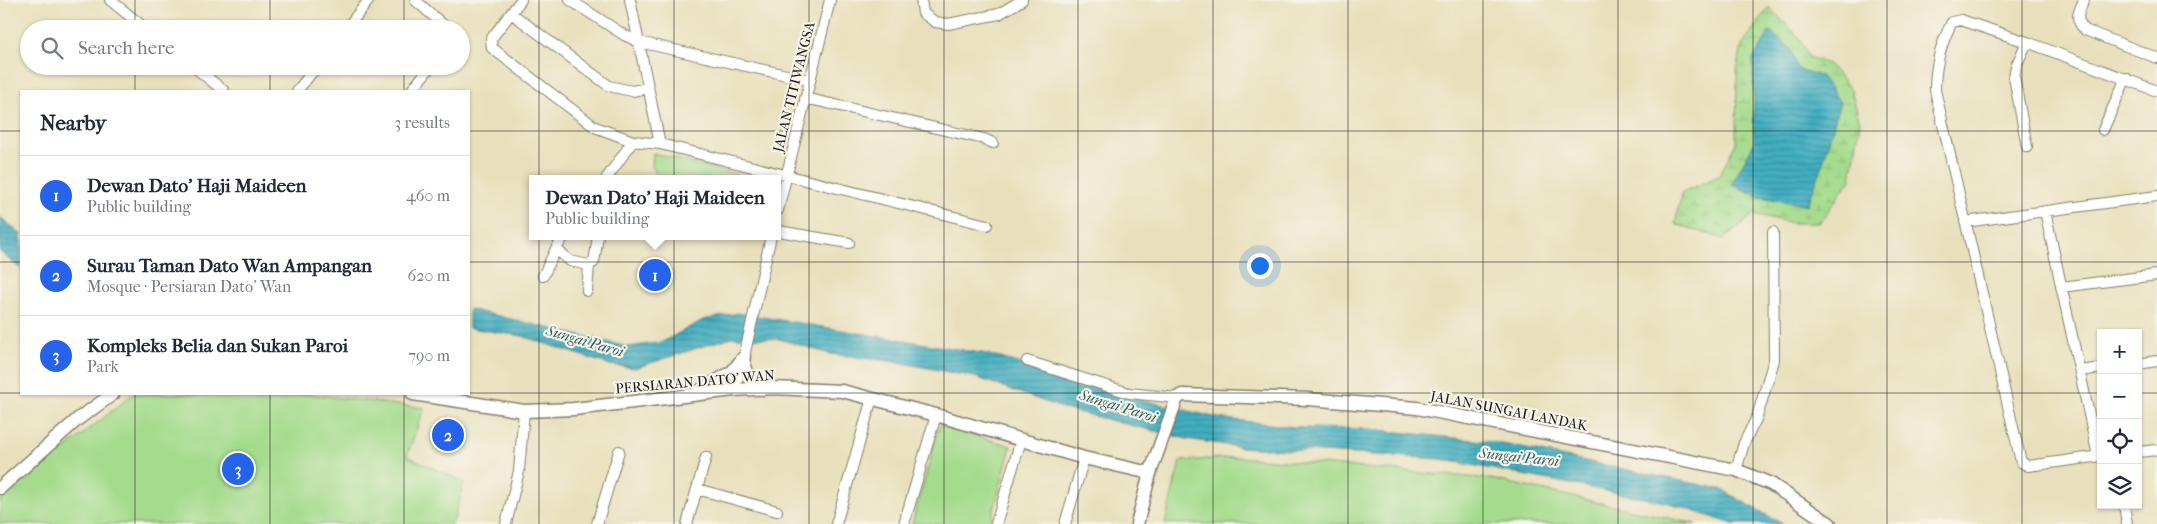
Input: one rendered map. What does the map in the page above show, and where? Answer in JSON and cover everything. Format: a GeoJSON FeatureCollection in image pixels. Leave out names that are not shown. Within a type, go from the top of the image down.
{"type":"FeatureCollection","features":[{"type":"Feature","properties":{"kind":"street"},"geometry":{"type":"LineString","coordinates":[[110,0],[135,20]]}},
{"type":"Feature","properties":{"kind":"street"},"geometry":{"type":"LineString","coordinates":[[353,20],[369,0]]}},
{"type":"Feature","properties":{"kind":"street"},"geometry":{"type":"LineString","coordinates":[[415,0],[438,20]]}},
{"type":"Feature","properties":{"kind":"street"},"geometry":{"type":"LineString","coordinates":[[520,0],[491,39],[492,48],[595,127],[633,141],[660,144],[987,225]]}},
{"type":"Feature","properties":{"kind":"street"},"geometry":{"type":"LineString","coordinates":[[570,0],[624,35],[639,42],[809,80]]}},
{"type":"Feature","properties":{"kind":"street"},"geometry":{"type":"LineString","coordinates":[[630,0],[660,144]]}},
{"type":"Feature","properties":{"kind":"street","name":"JALAN TITIWANGSA"},"geometry":{"type":"LineString","coordinates":[[781,197],[830,0]]}},
{"type":"Feature","properties":{"kind":"street"},"geometry":{"type":"LineString","coordinates":[[921,0],[924,13],[934,22],[948,24],[999,14],[1022,0]]}},
{"type":"Feature","properties":{"kind":"street"},"geometry":{"type":"LineString","coordinates":[[2084,0],[2077,16],[2079,24],[2085,30],[2157,58]]}},
{"type":"Feature","properties":{"kind":"street"},"geometry":{"type":"LineString","coordinates":[[511,13],[609,86],[632,91],[648,88]]}},
{"type":"Feature","properties":{"kind":"street"},"geometry":{"type":"LineString","coordinates":[[2097,456],[2028,466],[2021,462],[1934,90],[1935,70],[1952,22],[1961,20],[2027,42],[2157,91]]}},
{"type":"Feature","properties":{"kind":"street"},"geometry":{"type":"LineString","coordinates":[[2027,42],[2016,66],[2014,77],[2027,147]]}},
{"type":"Feature","properties":{"kind":"street"},"geometry":{"type":"LineString","coordinates":[[204,75],[223,90]]}},
{"type":"Feature","properties":{"kind":"street"},"geometry":{"type":"LineString","coordinates":[[298,90],[310,75]]}},
{"type":"Feature","properties":{"kind":"street"},"geometry":{"type":"LineString","coordinates":[[413,90],[424,75]]}},
{"type":"Feature","properties":{"kind":"street"},"geometry":{"type":"LineString","coordinates":[[2103,130],[2126,78]]}},
{"type":"Feature","properties":{"kind":"street"},"geometry":{"type":"LineString","coordinates":[[805,98],[984,139],[993,144]]}},
{"type":"Feature","properties":{"kind":"street"},"geometry":{"type":"LineString","coordinates":[[612,174],[633,141]]}},
{"type":"Feature","properties":{"kind":"street"},"geometry":{"type":"LineString","coordinates":[[1965,222],[2157,196]]}},
{"type":"Feature","properties":{"kind":"street"},"geometry":{"type":"LineString","coordinates":[[2045,211],[2097,447]]}},
{"type":"Feature","properties":{"kind":"street"},"geometry":{"type":"LineString","coordinates":[[781,232],[849,243]]}},
{"type":"Feature","properties":{"kind":"street"},"geometry":{"type":"LineString","coordinates":[[1736,470],[1744,443],[1757,417],[1774,360],[1773,232]]}},
{"type":"Feature","properties":{"kind":"street"},"geometry":{"type":"LineString","coordinates":[[543,276],[562,240]]}},
{"type":"Feature","properties":{"kind":"street"},"geometry":{"type":"LineString","coordinates":[[556,249],[570,261],[588,265],[594,262],[597,240]]}},
{"type":"Feature","properties":{"kind":"street"},"geometry":{"type":"LineString","coordinates":[[734,390],[756,306],[770,240]]}},
{"type":"Feature","properties":{"kind":"street"},"geometry":{"type":"LineString","coordinates":[[587,291],[588,265]]}},
{"type":"Feature","properties":{"kind":"street"},"geometry":{"type":"LineString","coordinates":[[2062,286],[2157,275]]}},
{"type":"Feature","properties":{"kind":"street"},"geometry":{"type":"LineString","coordinates":[[743,358],[749,378],[763,389]]}},
{"type":"Feature","properties":{"kind":"street"},"geometry":{"type":"LineString","coordinates":[[694,394],[732,372],[743,358]]}},
{"type":"Feature","properties":{"kind":"street"},"geometry":{"type":"LineString","coordinates":[[1028,361],[1129,393],[1175,403],[1150,474],[1137,524]]}},
{"type":"Feature","properties":{"kind":"street"},"geometry":{"type":"LineString","coordinates":[[2142,363],[2157,361]]}},
{"type":"Feature","properties":{"kind":"street"},"geometry":{"type":"LineString","coordinates":[[2080,371],[2097,369]]}},
{"type":"Feature","properties":{"kind":"street","name":"PERSIARAN DATO' WAN"},"geometry":{"type":"LineString","coordinates":[[420,395],[524,411],[574,409],[734,390],[842,391],[936,415],[1084,458],[1150,474]]}},
{"type":"Feature","properties":{"kind":"street","name":"JALAN SUNGAI LANDAK"},"geometry":{"type":"LineString","coordinates":[[1175,403],[1182,394],[1256,396],[1417,408],[1736,470],[1771,484],[1830,524]]}},
{"type":"Feature","properties":{"kind":"street"},"geometry":{"type":"LineString","coordinates":[[0,488],[78,419],[112,395]]}},
{"type":"Feature","properties":{"kind":"street"},"geometry":{"type":"LineString","coordinates":[[836,524],[872,398]]}},
{"type":"Feature","properties":{"kind":"street"},"geometry":{"type":"LineString","coordinates":[[506,524],[519,471],[524,411]]}},
{"type":"Feature","properties":{"kind":"street"},"geometry":{"type":"LineString","coordinates":[[904,524],[936,415]]}},
{"type":"Feature","properties":{"kind":"street"},"geometry":{"type":"LineString","coordinates":[[996,524],[1021,440]]}},
{"type":"Feature","properties":{"kind":"street"},"geometry":{"type":"LineString","coordinates":[[2142,452],[2157,450]]}},
{"type":"Feature","properties":{"kind":"street"},"geometry":{"type":"LineString","coordinates":[[596,524],[620,451]]}},
{"type":"Feature","properties":{"kind":"street"},"geometry":{"type":"LineString","coordinates":[[686,524],[706,457]]}},
{"type":"Feature","properties":{"kind":"street"},"geometry":{"type":"LineString","coordinates":[[1065,524],[1084,458]]}},
{"type":"Feature","properties":{"kind":"street"},"geometry":{"type":"LineString","coordinates":[[697,489],[777,511]]}},
{"type":"Feature","properties":{"kind":"street"},"geometry":{"type":"LineString","coordinates":[[2125,509],[2127,524]]}},
{"type":"Feature","properties":{"kind":"green space"},"geometry":{"type":"Polygon","coordinates":[[[1769,7],[1798,36],[1809,57],[1828,64],[1851,89],[1860,123],[1851,179],[1819,223],[1792,223],[1754,214],[1724,239],[1675,224],[1682,192],[1719,176],[1736,143],[1737,71],[1742,45],[1769,7]]]}},
{"type":"Feature","properties":{"kind":"green space"},"geometry":{"type":"Polygon","coordinates":[[[653,153],[738,175],[657,175],[652,166],[653,153]]]}},
{"type":"Feature","properties":{"kind":"green space"},"geometry":{"type":"Polygon","coordinates":[[[132,395],[317,395],[424,408],[407,456],[464,482],[453,524],[0,524],[0,501],[132,395]]]}},
{"type":"Feature","properties":{"kind":"green space"},"geometry":{"type":"Polygon","coordinates":[[[940,425],[1011,446],[990,524],[912,524],[940,425]]]}},
{"type":"Feature","properties":{"kind":"green space"},"geometry":{"type":"Polygon","coordinates":[[[1239,457],[1491,479],[1696,524],[1165,524],[1180,461],[1239,457]]]}},
{"type":"Feature","properties":{"kind":"water"},"geometry":{"type":"Polygon","coordinates":[[[1770,31],[1791,49],[1798,69],[1821,76],[1840,102],[1821,170],[1807,205],[1759,197],[1732,184],[1754,143],[1753,59],[1770,31]]]}},
{"type":"Feature","properties":{"kind":"water"},"geometry":{"type":"Polygon","coordinates":[[[0,217],[20,233],[20,268],[0,252],[0,217]]]}},
{"type":"Feature","properties":{"kind":"water","name":"Sungai Paroi"},"geometry":{"type":"Polygon","coordinates":[[[470,309],[628,347],[662,342],[703,320],[738,313],[987,354],[1151,402],[1218,418],[1303,428],[1370,429],[1493,442],[1721,489],[1783,524],[1733,524],[1669,503],[1440,459],[1239,447],[1187,439],[1065,409],[975,377],[897,362],[830,354],[779,339],[732,337],[635,368],[610,365],[522,336],[470,328],[470,309]]]}},
{"type":"Feature","properties":{"kind":"place","name":"Dewan Dato' Haji Maideen"},"geometry":{"type":"Point","coordinates":[655,275]}},
{"type":"Feature","properties":{"kind":"place","name":"Surau Taman Dato Wan Ampangan"},"geometry":{"type":"Point","coordinates":[448,435]}},
{"type":"Feature","properties":{"kind":"place","name":"Kompleks Belia dan Sukan Paroi"},"geometry":{"type":"Point","coordinates":[238,469]}}]}
